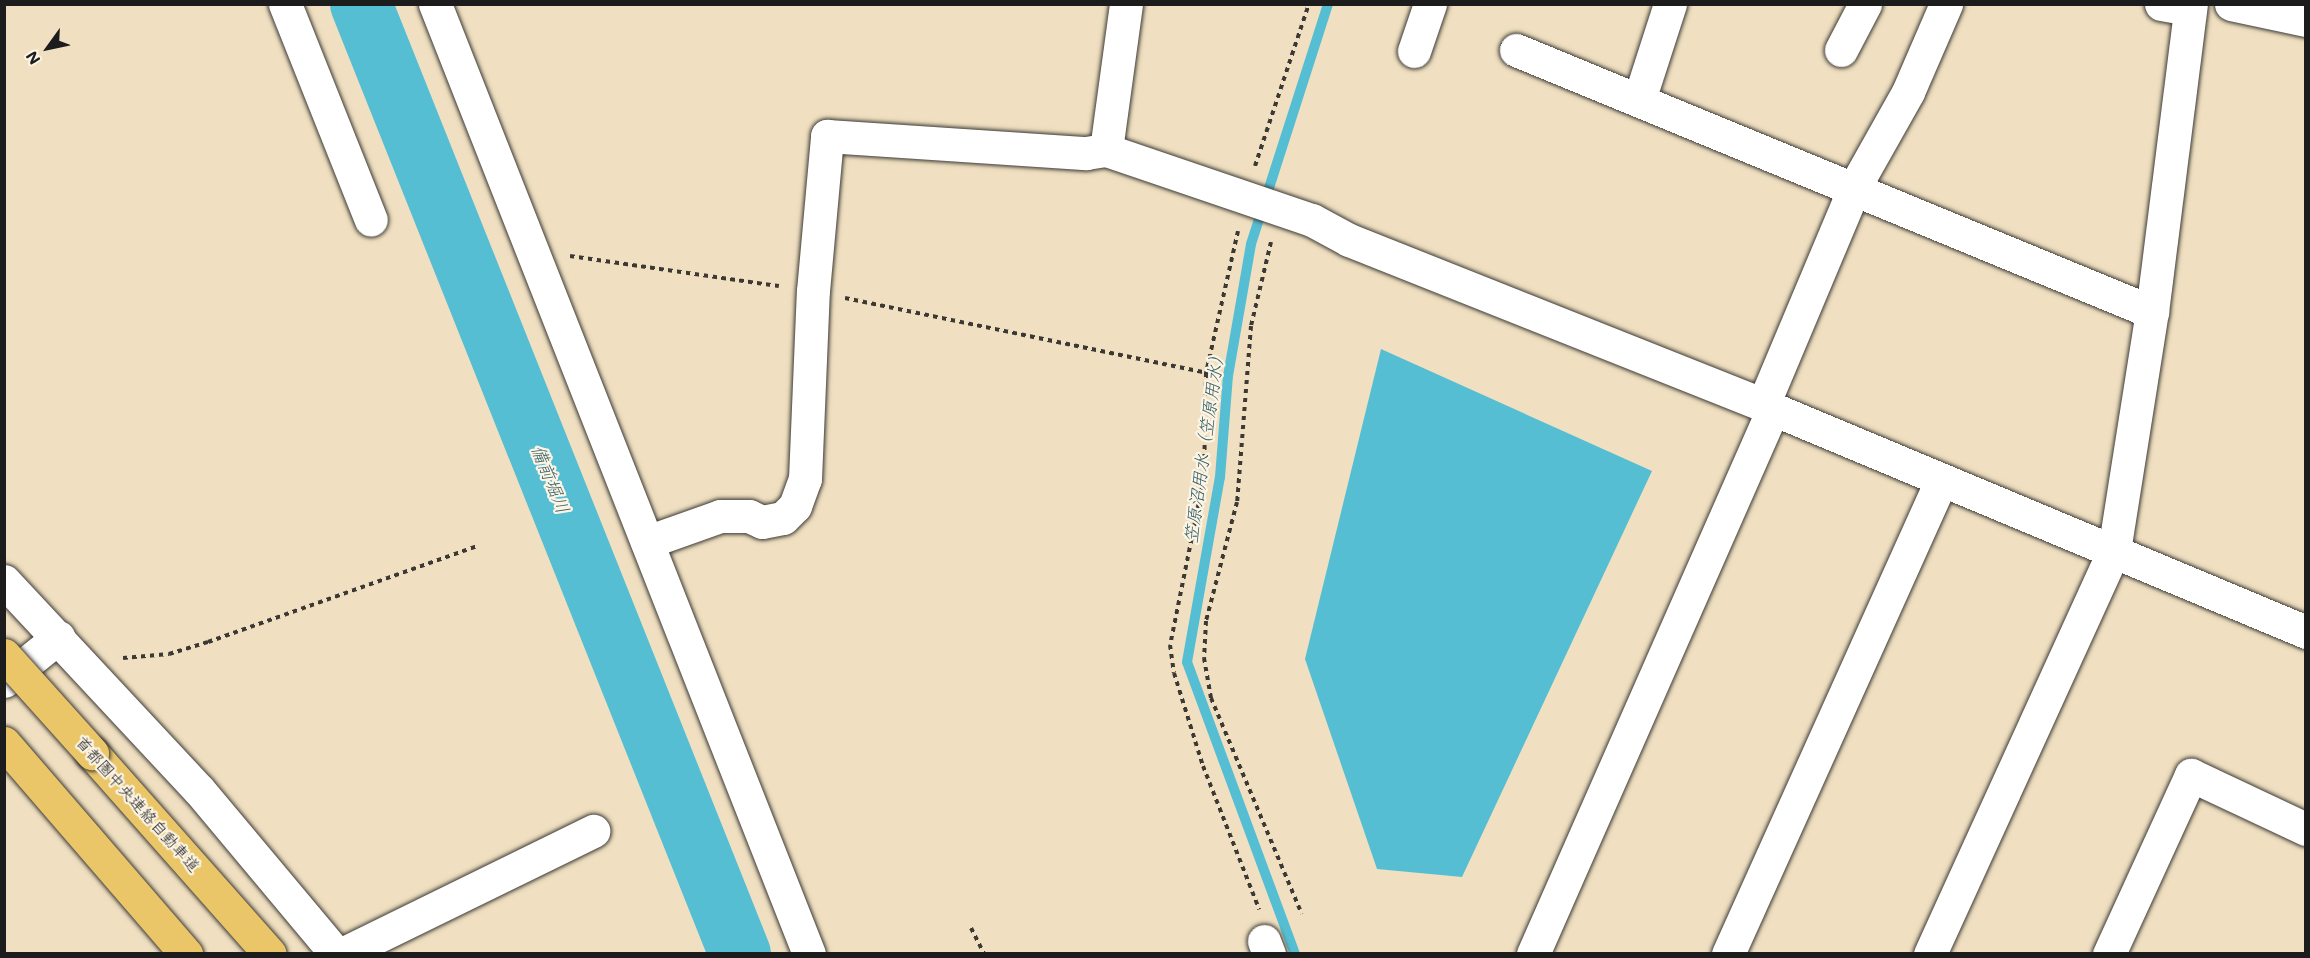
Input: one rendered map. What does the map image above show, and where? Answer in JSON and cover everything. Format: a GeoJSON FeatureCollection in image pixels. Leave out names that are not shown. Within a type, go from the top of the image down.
{"type":"FeatureCollection","features":[{"type":"Feature","properties":{"kind":"highway","name":"首都圏中央連絡自動車道"},"geometry":{"type":"LineString","coordinates":[[4,655],[270,954]]}},
{"type":"Feature","properties":{"kind":"highway"},"geometry":{"type":"LineString","coordinates":[[4,743],[186,954]]}},
{"type":"Feature","properties":{"kind":"street"},"geometry":{"type":"LineString","coordinates":[[285,4],[371,220]]}},
{"type":"Feature","properties":{"kind":"street"},"geometry":{"type":"LineString","coordinates":[[435,4],[809,954]]}},
{"type":"Feature","properties":{"kind":"street"},"geometry":{"type":"LineString","coordinates":[[1106,150],[1126,4]]}},
{"type":"Feature","properties":{"kind":"street"},"geometry":{"type":"LineString","coordinates":[[1414,51],[1430,4]]}},
{"type":"Feature","properties":{"kind":"street"},"geometry":{"type":"LineString","coordinates":[[1639,100],[1670,4]]}},
{"type":"Feature","properties":{"kind":"street"},"geometry":{"type":"LineString","coordinates":[[1841,50],[1865,4]]}},
{"type":"Feature","properties":{"kind":"street"},"geometry":{"type":"LineString","coordinates":[[1533,954],[1768,407],[1854,188],[1908,92],[1946,4]]}},
{"type":"Feature","properties":{"kind":"street"},"geometry":{"type":"LineString","coordinates":[[2231,4],[2306,21]]}},
{"type":"Feature","properties":{"kind":"street"},"geometry":{"type":"LineString","coordinates":[[1930,954],[2114,551],[2152,312],[2181,6]]}},
{"type":"Feature","properties":{"kind":"street"},"geometry":{"type":"LineString","coordinates":[[1516,50],[2152,312]]}},
{"type":"Feature","properties":{"kind":"street"},"geometry":{"type":"LineString","coordinates":[[647,542],[720,516],[749,516],[762,522],[783,518],[795,506],[805,479],[813,291],[827,136],[1086,153],[1106,150],[1278,211],[1312,220],[1349,240],[1768,407],[1941,481],[2114,551],[2304,622]]}},
{"type":"Feature","properties":{"kind":"street"},"geometry":{"type":"LineString","coordinates":[[1728,954],[1941,481]]}},
{"type":"Feature","properties":{"kind":"street"},"geometry":{"type":"LineString","coordinates":[[4,581],[59,637],[199,790],[336,954]]}},
{"type":"Feature","properties":{"kind":"street"},"geometry":{"type":"LineString","coordinates":[[4,681],[59,637]]}},
{"type":"Feature","properties":{"kind":"street"},"geometry":{"type":"LineString","coordinates":[[2109,954],[2191,775],[2306,829]]}},
{"type":"Feature","properties":{"kind":"street"},"geometry":{"type":"LineString","coordinates":[[342,954],[593,831]]}},
{"type":"Feature","properties":{"kind":"path"},"geometry":{"type":"LineString","coordinates":[[1251,178],[1310,4]]}},
{"type":"Feature","properties":{"kind":"path"},"geometry":{"type":"LineString","coordinates":[[1278,211],[1251,327],[1237,502],[1206,621],[1204,658],[1211,698],[1302,914]]}},
{"type":"Feature","properties":{"kind":"path"},"geometry":{"type":"LineString","coordinates":[[1241,218],[1206,373],[1204,477],[1170,645],[1174,673],[1203,766],[1256,896],[1266,947]]}},
{"type":"Feature","properties":{"kind":"path"},"geometry":{"type":"LineString","coordinates":[[532,251],[813,291],[1206,373]]}},
{"type":"Feature","properties":{"kind":"path"},"geometry":{"type":"LineString","coordinates":[[93,674],[118,659],[169,654],[208,642],[478,546]]}},
{"type":"Feature","properties":{"kind":"path"},"geometry":{"type":"LineString","coordinates":[[971,928],[984,954]]}},
{"type":"Feature","properties":{"kind":"water"},"geometry":{"type":"Polygon","coordinates":[[[1381,349],[1652,471],[1462,877],[1377,869],[1305,659],[1381,349]]]}},
{"type":"Feature","properties":{"kind":"waterway","name":"備前堀川"},"geometry":{"type":"LineString","coordinates":[[361,4],[740,954]]}},
{"type":"Feature","properties":{"kind":"waterway","name":"笠原沼用水（笠原用水）"},"geometry":{"type":"LineString","coordinates":[[1295,954],[1187,662],[1220,477],[1228,376],[1251,244],[1328,4]]}}]}
